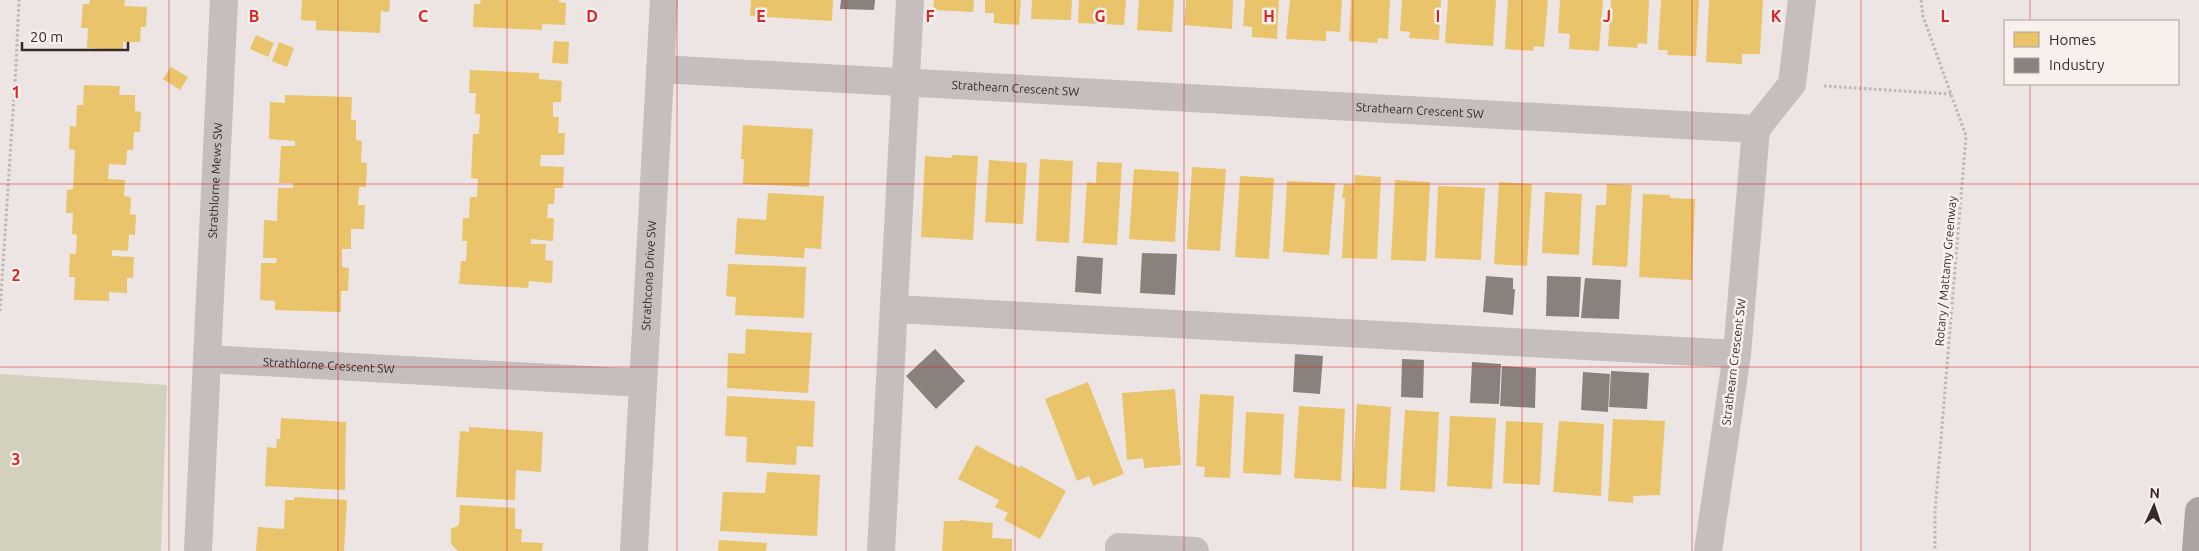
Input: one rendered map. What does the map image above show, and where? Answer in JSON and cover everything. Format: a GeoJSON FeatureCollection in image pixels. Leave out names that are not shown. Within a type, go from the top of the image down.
{"type":"FeatureCollection","features":[{"type":"Feature","properties":{"kind":"highway"},"geometry":{"type":"LineString","coordinates":[[2196,551],[2199,511]]}},
{"type":"Feature","properties":{"kind":"street","name":"Strathlorne Mews SW"},"geometry":{"type":"LineString","coordinates":[[208,359],[224,0]]}},
{"type":"Feature","properties":{"kind":"street","name":"Strathcona Drive SW"},"geometry":{"type":"LineString","coordinates":[[634,551],[664,0]]}},
{"type":"Feature","properties":{"kind":"street"},"geometry":{"type":"LineString","coordinates":[[881,551],[910,0]]}},
{"type":"Feature","properties":{"kind":"street"},"geometry":{"type":"LineString","coordinates":[[1756,130],[1792,84],[1802,0]]}},
{"type":"Feature","properties":{"kind":"street","name":"Strathearn Crescent SW"},"geometry":{"type":"LineString","coordinates":[[660,68],[1756,130],[1737,354],[1708,551]]}},
{"type":"Feature","properties":{"kind":"street"},"geometry":{"type":"LineString","coordinates":[[895,309],[1737,354]]}},
{"type":"Feature","properties":{"kind":"street","name":"Strathlorne Crescent SW"},"geometry":{"type":"LineString","coordinates":[[208,359],[642,383]]}},
{"type":"Feature","properties":{"kind":"street"},"geometry":{"type":"LineString","coordinates":[[198,551],[208,359]]}},
{"type":"Feature","properties":{"kind":"street"},"geometry":{"type":"LineString","coordinates":[[1119,551],[1119,547],[1195,551]]}},
{"type":"Feature","properties":{"kind":"path"},"geometry":{"type":"LineString","coordinates":[[0,311],[19,0]]}},
{"type":"Feature","properties":{"kind":"path","name":"Rotary / Mattamy Greenway"},"geometry":{"type":"LineString","coordinates":[[1921,0],[1923,16],[1966,136],[1935,511],[1935,551]]}},
{"type":"Feature","properties":{"kind":"path"},"geometry":{"type":"LineString","coordinates":[[1792,84],[1951,94]]}},
{"type":"Feature","properties":{"kind":"shaded area"},"geometry":{"type":"Polygon","coordinates":[[[0,374],[167,385],[161,551],[0,551],[0,374]]]}},
{"type":"Feature","properties":{"kind":"building: Homes"},"geometry":{"type":"Polygon","coordinates":[[[90,0],[125,0],[124,6],[147,7],[146,27],[141,27],[140,42],[123,42],[123,50],[87,48],[88,28],[81,28],[83,4],[89,4],[90,0]]]}},
{"type":"Feature","properties":{"kind":"building: Homes"},"geometry":{"type":"Polygon","coordinates":[[[302,0],[390,0],[389,12],[381,11],[380,33],[316,30],[316,21],[301,20],[302,0]]]}},
{"type":"Feature","properties":{"kind":"building: Homes"},"geometry":{"type":"Polygon","coordinates":[[[481,0],[559,0],[559,2],[566,3],[565,25],[542,24],[542,30],[473,27],[474,4],[480,4],[481,0]]]}},
{"type":"Feature","properties":{"kind":"building: Homes"},"geometry":{"type":"Polygon","coordinates":[[[751,0],[833,0],[832,21],[750,16],[751,0]]]}},
{"type":"Feature","properties":{"kind":"building: Homes"},"geometry":{"type":"Polygon","coordinates":[[[934,0],[974,0],[973,12],[933,10],[934,0]]]}},
{"type":"Feature","properties":{"kind":"building: Homes"},"geometry":{"type":"Polygon","coordinates":[[[985,0],[1021,0],[1019,25],[994,23],[994,13],[985,13],[985,0]]]}},
{"type":"Feature","properties":{"kind":"building: Homes"},"geometry":{"type":"Polygon","coordinates":[[[1032,0],[1072,0],[1071,20],[1031,19],[1032,0]]]}},
{"type":"Feature","properties":{"kind":"building: Homes"},"geometry":{"type":"Polygon","coordinates":[[[1079,0],[1126,0],[1124,25],[1078,23],[1079,0]]]}},
{"type":"Feature","properties":{"kind":"building: Homes"},"geometry":{"type":"Polygon","coordinates":[[[1139,0],[1174,0],[1172,32],[1137,30],[1139,0]]]}},
{"type":"Feature","properties":{"kind":"building: Homes"},"geometry":{"type":"Polygon","coordinates":[[[1186,0],[1233,0],[1232,29],[1184,25],[1186,0]]]}},
{"type":"Feature","properties":{"kind":"building: Homes"},"geometry":{"type":"Polygon","coordinates":[[[1245,0],[1279,0],[1277,39],[1252,37],[1252,27],[1243,26],[1245,0]]]}},
{"type":"Feature","properties":{"kind":"building: Homes"},"geometry":{"type":"Polygon","coordinates":[[[1290,0],[1342,0],[1340,32],[1326,31],[1326,41],[1286,39],[1290,0]]]}},
{"type":"Feature","properties":{"kind":"building: Homes"},"geometry":{"type":"Polygon","coordinates":[[[1351,0],[1390,0],[1388,39],[1378,38],[1377,43],[1349,41],[1351,0]]]}},
{"type":"Feature","properties":{"kind":"building: Homes"},"geometry":{"type":"Polygon","coordinates":[[[1402,0],[1441,0],[1439,40],[1409,38],[1410,32],[1400,31],[1402,0]]]}},
{"type":"Feature","properties":{"kind":"building: Homes"},"geometry":{"type":"Polygon","coordinates":[[[1448,0],[1496,0],[1493,46],[1445,43],[1448,0]]]}},
{"type":"Feature","properties":{"kind":"building: Homes"},"geometry":{"type":"Polygon","coordinates":[[[1508,0],[1548,0],[1544,47],[1534,46],[1533,51],[1505,49],[1508,0]]]}},
{"type":"Feature","properties":{"kind":"building: Homes"},"geometry":{"type":"Polygon","coordinates":[[[1560,0],[1603,0],[1599,51],[1569,49],[1570,34],[1558,33],[1560,0]]]}},
{"type":"Feature","properties":{"kind":"building: Homes"},"geometry":{"type":"Polygon","coordinates":[[[1611,0],[1649,0],[1647,44],[1638,43],[1637,48],[1608,46],[1611,0]]]}},
{"type":"Feature","properties":{"kind":"building: Homes"},"geometry":{"type":"Polygon","coordinates":[[[1661,0],[1699,0],[1696,56],[1667,55],[1668,50],[1658,50],[1661,0]]]}},
{"type":"Feature","properties":{"kind":"building: Homes"},"geometry":{"type":"Polygon","coordinates":[[[1709,0],[1763,0],[1760,54],[1742,54],[1742,64],[1706,62],[1709,0]]]}},
{"type":"Feature","properties":{"kind":"building: Homes"},"geometry":{"type":"Polygon","coordinates":[[[256,35],[274,43],[268,57],[250,49],[256,35]]]}},
{"type":"Feature","properties":{"kind":"building: Homes"},"geometry":{"type":"Polygon","coordinates":[[[554,41],[569,42],[568,64],[552,63],[554,41]]]}},
{"type":"Feature","properties":{"kind":"building: Homes"},"geometry":{"type":"Polygon","coordinates":[[[279,42],[294,48],[287,67],[272,61],[279,42]]]}},
{"type":"Feature","properties":{"kind":"building: Homes"},"geometry":{"type":"Polygon","coordinates":[[[171,67],[188,77],[180,90],[163,79],[171,67]]]}},
{"type":"Feature","properties":{"kind":"building: Homes"},"geometry":{"type":"Polygon","coordinates":[[[470,70],[539,73],[539,79],[562,81],[561,102],[553,102],[553,117],[559,117],[558,133],[565,133],[564,155],[541,155],[540,166],[564,167],[563,188],[555,188],[554,204],[548,204],[547,218],[554,218],[553,241],[531,239],[531,244],[546,244],[545,260],[553,261],[552,283],[529,281],[528,288],[459,284],[461,261],[466,261],[467,241],[462,241],[463,218],[469,218],[470,197],[477,197],[478,179],[471,178],[473,134],[479,134],[480,114],[475,114],[476,93],[469,93],[470,70]]]}},
{"type":"Feature","properties":{"kind":"building: Homes"},"geometry":{"type":"Polygon","coordinates":[[[84,85],[120,86],[119,95],[135,95],[135,111],[141,112],[140,132],[134,132],[133,150],[127,150],[126,165],[109,164],[108,179],[125,180],[124,196],[131,197],[130,214],[136,215],[135,235],[129,234],[128,251],[112,250],[112,256],[134,257],[133,278],[127,278],[127,293],[109,292],[109,301],[74,300],[75,277],[69,277],[70,254],[76,254],[77,235],[72,234],[73,213],[66,213],[67,190],[73,189],[75,150],[69,149],[70,126],[76,127],[77,105],[83,105],[84,85]]]}},
{"type":"Feature","properties":{"kind":"building: Homes"},"geometry":{"type":"Polygon","coordinates":[[[285,95],[352,97],[351,120],[356,120],[356,140],[362,141],[361,162],[367,163],[366,187],[359,187],[358,205],[365,205],[364,229],[351,229],[351,249],[342,249],[342,267],[349,268],[348,291],[341,291],[341,312],[275,310],[275,301],[260,300],[261,263],[276,263],[277,258],[263,258],[264,220],[277,221],[278,188],[293,188],[293,183],[279,183],[281,146],[295,146],[295,141],[269,139],[270,102],[285,103],[285,95]]]}},
{"type":"Feature","properties":{"kind":"building: Homes"},"geometry":{"type":"Polygon","coordinates":[[[743,125],[813,129],[809,187],[743,184],[744,159],[741,159],[743,125]]]}},
{"type":"Feature","properties":{"kind":"building: Homes"},"geometry":{"type":"Polygon","coordinates":[[[952,155],[978,156],[973,240],[921,237],[925,156],[952,158],[952,155]]]}},
{"type":"Feature","properties":{"kind":"building: Homes"},"geometry":{"type":"Polygon","coordinates":[[[1040,159],[1073,161],[1069,243],[1036,241],[1040,159]]]}},
{"type":"Feature","properties":{"kind":"building: Homes"},"geometry":{"type":"Polygon","coordinates":[[[989,160],[1027,163],[1023,224],[985,222],[989,160]]]}},
{"type":"Feature","properties":{"kind":"building: Homes"},"geometry":{"type":"Polygon","coordinates":[[[1097,162],[1122,163],[1117,245],[1083,243],[1087,182],[1096,183],[1097,162]]]}},
{"type":"Feature","properties":{"kind":"building: Homes"},"geometry":{"type":"Polygon","coordinates":[[[1192,167],[1226,169],[1220,251],[1187,249],[1192,167]]]}},
{"type":"Feature","properties":{"kind":"building: Homes"},"geometry":{"type":"Polygon","coordinates":[[[1134,169],[1179,172],[1175,242],[1129,239],[1134,169]]]}},
{"type":"Feature","properties":{"kind":"building: Homes"},"geometry":{"type":"Polygon","coordinates":[[[1355,175],[1381,177],[1377,259],[1342,258],[1345,198],[1342,198],[1344,184],[1354,185],[1355,175]]]}},
{"type":"Feature","properties":{"kind":"building: Homes"},"geometry":{"type":"Polygon","coordinates":[[[1240,176],[1274,178],[1269,259],[1235,257],[1240,176]]]}},
{"type":"Feature","properties":{"kind":"building: Homes"},"geometry":{"type":"Polygon","coordinates":[[[1395,180],[1430,182],[1426,261],[1391,260],[1395,180]]]}},
{"type":"Feature","properties":{"kind":"building: Homes"},"geometry":{"type":"Polygon","coordinates":[[[1287,181],[1335,183],[1329,255],[1283,252],[1287,181]]]}},
{"type":"Feature","properties":{"kind":"building: Homes"},"geometry":{"type":"Polygon","coordinates":[[[1499,182],[1532,184],[1527,266],[1494,264],[1499,182]]]}},
{"type":"Feature","properties":{"kind":"building: Homes"},"geometry":{"type":"Polygon","coordinates":[[[1607,184],[1632,185],[1627,267],[1592,265],[1596,205],[1606,205],[1607,184]]]}},
{"type":"Feature","properties":{"kind":"building: Homes"},"geometry":{"type":"Polygon","coordinates":[[[1438,186],[1485,188],[1481,260],[1435,258],[1438,186]]]}},
{"type":"Feature","properties":{"kind":"building: Homes"},"geometry":{"type":"Polygon","coordinates":[[[1545,192],[1582,194],[1579,255],[1542,253],[1545,192]]]}},
{"type":"Feature","properties":{"kind":"building: Homes"},"geometry":{"type":"Polygon","coordinates":[[[768,193],[824,196],[821,249],[805,248],[804,258],[735,254],[737,218],[766,220],[768,193]]]}},
{"type":"Feature","properties":{"kind":"building: Homes"},"geometry":{"type":"Polygon","coordinates":[[[1643,194],[1670,195],[1670,198],[1695,199],[1692,280],[1639,277],[1643,194]]]}},
{"type":"Feature","properties":{"kind":"building: Homes"},"geometry":{"type":"Polygon","coordinates":[[[728,264],[806,267],[804,318],[735,315],[736,297],[726,296],[728,264]]]}},
{"type":"Feature","properties":{"kind":"building: Homes"},"geometry":{"type":"Polygon","coordinates":[[[746,329],[812,333],[808,393],[727,388],[728,353],[745,354],[746,329]]]}},
{"type":"Feature","properties":{"kind":"building: Homes"},"geometry":{"type":"Polygon","coordinates":[[[1088,382],[1124,474],[1093,486],[1089,476],[1077,481],[1045,399],[1088,382]]]}},
{"type":"Feature","properties":{"kind":"building: Homes"},"geometry":{"type":"Polygon","coordinates":[[[1175,389],[1181,465],[1144,468],[1143,458],[1127,460],[1122,393],[1175,389]]]}},
{"type":"Feature","properties":{"kind":"building: Homes"},"geometry":{"type":"Polygon","coordinates":[[[1200,394],[1234,396],[1230,478],[1204,477],[1205,467],[1196,466],[1200,394]]]}},
{"type":"Feature","properties":{"kind":"building: Homes"},"geometry":{"type":"Polygon","coordinates":[[[727,396],[815,401],[813,447],[797,446],[796,465],[746,462],[747,437],[725,436],[727,396]]]}},
{"type":"Feature","properties":{"kind":"building: Homes"},"geometry":{"type":"Polygon","coordinates":[[[1357,404],[1391,407],[1386,489],[1352,487],[1357,404]]]}},
{"type":"Feature","properties":{"kind":"building: Homes"},"geometry":{"type":"Polygon","coordinates":[[[1299,406],[1345,409],[1341,481],[1294,478],[1299,406]]]}},
{"type":"Feature","properties":{"kind":"building: Homes"},"geometry":{"type":"Polygon","coordinates":[[[1405,410],[1439,412],[1435,492],[1400,490],[1405,410]]]}},
{"type":"Feature","properties":{"kind":"building: Homes"},"geometry":{"type":"Polygon","coordinates":[[[1246,412],[1284,414],[1281,475],[1243,473],[1246,412]]]}},
{"type":"Feature","properties":{"kind":"building: Homes"},"geometry":{"type":"Polygon","coordinates":[[[1450,416],[1496,418],[1492,489],[1447,486],[1450,416]]]}},
{"type":"Feature","properties":{"kind":"building: Homes"},"geometry":{"type":"Polygon","coordinates":[[[281,418],[346,422],[345,490],[265,486],[267,447],[276,448],[277,439],[280,439],[281,418]]]}},
{"type":"Feature","properties":{"kind":"building: Homes"},"geometry":{"type":"Polygon","coordinates":[[[1613,419],[1665,421],[1660,495],[1633,496],[1633,503],[1608,501],[1613,419]]]}},
{"type":"Feature","properties":{"kind":"building: Homes"},"geometry":{"type":"Polygon","coordinates":[[[1506,421],[1543,423],[1540,485],[1503,483],[1506,421]]]}},
{"type":"Feature","properties":{"kind":"building: Homes"},"geometry":{"type":"Polygon","coordinates":[[[1559,421],[1604,424],[1601,496],[1553,492],[1559,421]]]}},
{"type":"Feature","properties":{"kind":"building: Homes"},"geometry":{"type":"Polygon","coordinates":[[[469,427],[543,432],[541,472],[516,470],[515,500],[456,497],[460,431],[469,432],[469,427]]]}},
{"type":"Feature","properties":{"kind":"building: Homes"},"geometry":{"type":"Polygon","coordinates":[[[976,445],[1020,468],[1020,465],[1066,491],[1040,539],[1004,520],[1008,513],[995,507],[999,500],[958,479],[976,445]]]}},
{"type":"Feature","properties":{"kind":"building: Homes"},"geometry":{"type":"Polygon","coordinates":[[[767,472],[820,475],[817,536],[720,531],[723,492],[765,493],[767,472]]]}},
{"type":"Feature","properties":{"kind":"building: Homes"},"geometry":{"type":"Polygon","coordinates":[[[294,497],[347,500],[344,551],[256,551],[258,527],[284,529],[285,500],[294,500],[294,497]]]}},
{"type":"Feature","properties":{"kind":"building: Homes"},"geometry":{"type":"Polygon","coordinates":[[[460,505],[515,508],[515,529],[522,529],[521,542],[543,543],[542,551],[458,551],[451,544],[451,529],[459,525],[460,505]]]}},
{"type":"Feature","properties":{"kind":"building: Homes"},"geometry":{"type":"Polygon","coordinates":[[[960,520],[993,523],[992,538],[1012,539],[1012,551],[942,551],[944,521],[960,520]]]}},
{"type":"Feature","properties":{"kind":"building: Homes"},"geometry":{"type":"Polygon","coordinates":[[[719,540],[767,543],[766,551],[718,551],[719,540]]]}},
{"type":"Feature","properties":{"kind":"building: Industry"},"geometry":{"type":"Polygon","coordinates":[[[841,0],[875,0],[874,10],[840,9],[841,0]]]}},
{"type":"Feature","properties":{"kind":"building: Industry"},"geometry":{"type":"Polygon","coordinates":[[[1142,253],[1177,254],[1175,295],[1140,293],[1142,253]]]}},
{"type":"Feature","properties":{"kind":"building: Industry"},"geometry":{"type":"Polygon","coordinates":[[[1077,256],[1103,258],[1101,294],[1075,292],[1077,256]]]}},
{"type":"Feature","properties":{"kind":"building: Industry"},"geometry":{"type":"Polygon","coordinates":[[[1486,276],[1513,278],[1513,289],[1515,289],[1513,315],[1483,312],[1486,276]]]}},
{"type":"Feature","properties":{"kind":"building: Industry"},"geometry":{"type":"Polygon","coordinates":[[[1547,276],[1581,277],[1579,317],[1546,316],[1547,276]]]}},
{"type":"Feature","properties":{"kind":"building: Industry"},"geometry":{"type":"Polygon","coordinates":[[[1585,278],[1621,280],[1619,319],[1581,318],[1585,278]]]}},
{"type":"Feature","properties":{"kind":"building: Industry"},"geometry":{"type":"Polygon","coordinates":[[[935,349],[965,381],[936,409],[906,376],[935,349]]]}},
{"type":"Feature","properties":{"kind":"building: Industry"},"geometry":{"type":"Polygon","coordinates":[[[1295,354],[1323,356],[1320,394],[1293,392],[1295,354]]]}},
{"type":"Feature","properties":{"kind":"building: Industry"},"geometry":{"type":"Polygon","coordinates":[[[1402,359],[1424,360],[1423,398],[1401,397],[1402,359]]]}},
{"type":"Feature","properties":{"kind":"building: Industry"},"geometry":{"type":"Polygon","coordinates":[[[1472,362],[1501,364],[1499,404],[1470,403],[1472,362]]]}},
{"type":"Feature","properties":{"kind":"building: Industry"},"geometry":{"type":"Polygon","coordinates":[[[1502,366],[1536,368],[1535,408],[1500,406],[1502,366]]]}},
{"type":"Feature","properties":{"kind":"building: Industry"},"geometry":{"type":"Polygon","coordinates":[[[1611,371],[1649,373],[1647,409],[1609,407],[1611,371]]]}},
{"type":"Feature","properties":{"kind":"building: Industry"},"geometry":{"type":"Polygon","coordinates":[[[1583,372],[1610,374],[1608,412],[1581,410],[1583,372]]]}}]}
